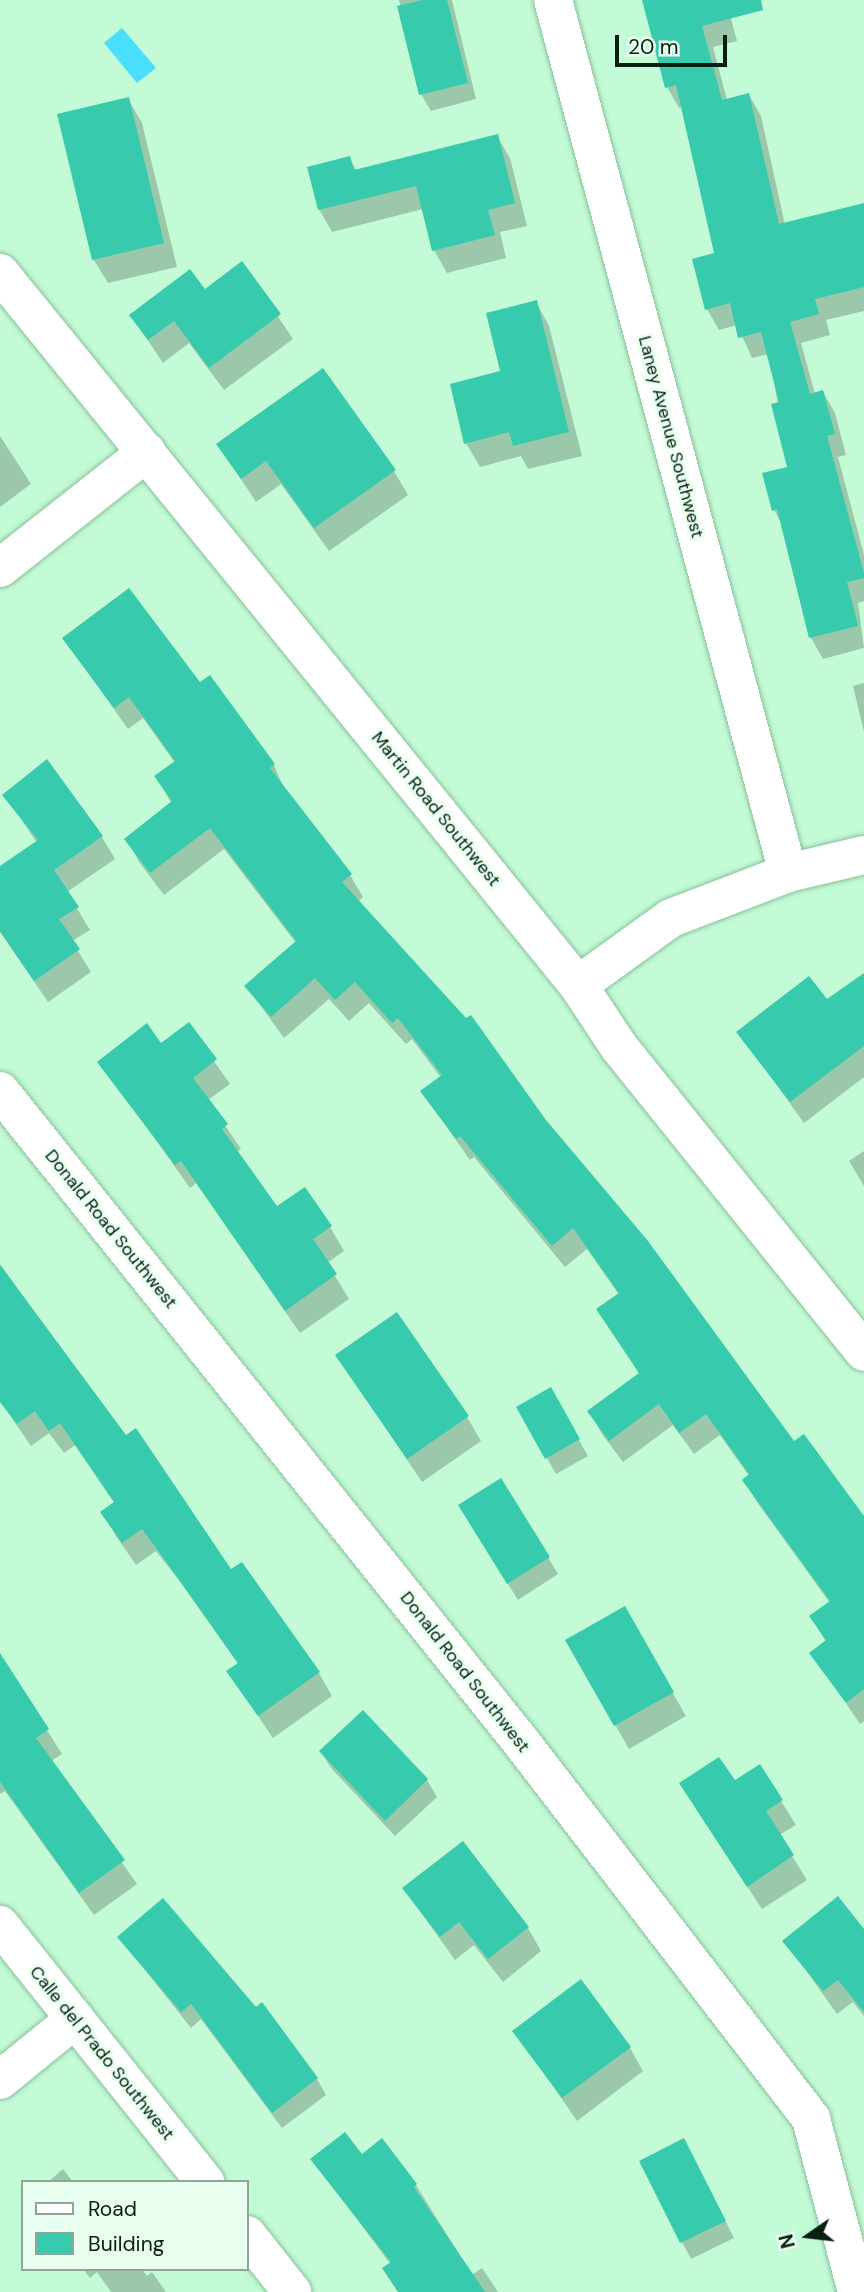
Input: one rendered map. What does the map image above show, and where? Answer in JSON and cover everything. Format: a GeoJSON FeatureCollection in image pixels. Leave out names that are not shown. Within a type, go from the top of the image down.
{"type":"FeatureCollection","features":[{"type":"Feature","properties":{"kind":"street","name":"Laney Avenue Southwest"},"geometry":{"type":"LineString","coordinates":[[553,0],[789,873]]}},
{"type":"Feature","properties":{"kind":"street","name":"Martin Road Southwest"},"geometry":{"type":"LineString","coordinates":[[0,273],[578,985],[619,1047],[864,1352]]}},
{"type":"Feature","properties":{"kind":"street"},"geometry":{"type":"LineString","coordinates":[[0,568],[147,452]]}},
{"type":"Feature","properties":{"kind":"street"},"geometry":{"type":"LineString","coordinates":[[578,985],[671,918],[789,873],[864,855]]}},
{"type":"Feature","properties":{"kind":"street","name":"Donald Road Southwest"},"geometry":{"type":"LineString","coordinates":[[0,1091],[518,1738],[811,2119],[857,2292]]}},
{"type":"Feature","properties":{"kind":"street","name":"Calle del Prado Southwest"},"geometry":{"type":"LineString","coordinates":[[0,1925],[203,2180]]}},
{"type":"Feature","properties":{"kind":"street"},"geometry":{"type":"LineString","coordinates":[[0,2080],[75,2019]]}},
{"type":"Feature","properties":{"kind":"street"},"geometry":{"type":"LineString","coordinates":[[248,2236],[292,2292]]}},
{"type":"Feature","properties":{"kind":"water"},"geometry":{"type":"Polygon","coordinates":[[[122,28],[156,68],[137,83],[104,43],[122,28]]]}},
{"type":"Feature","properties":{"kind":"building"},"geometry":{"type":"Polygon","coordinates":[[[423,0],[447,0],[468,83],[419,95],[397,6],[423,0]]]}},
{"type":"Feature","properties":{"kind":"building"},"geometry":{"type":"Polygon","coordinates":[[[642,0],[761,0],[763,10],[702,26],[722,100],[749,93],[779,224],[864,203],[864,287],[815,299],[819,314],[790,322],[810,394],[823,390],[835,434],[827,436],[864,573],[864,578],[847,582],[858,626],[809,638],[777,509],[772,511],[762,473],[787,467],[771,404],[779,402],[761,332],[738,338],[730,303],[705,310],[692,259],[714,253],[676,85],[665,88],[642,0]]]}},
{"type":"Feature","properties":{"kind":"building"},"geometry":{"type":"Polygon","coordinates":[[[129,97],[164,243],[92,260],[57,114],[129,97]]]}},
{"type":"Feature","properties":{"kind":"building"},"geometry":{"type":"Polygon","coordinates":[[[498,134],[515,203],[488,210],[495,235],[432,251],[416,186],[318,210],[307,167],[350,156],[354,170],[498,134]]]}},
{"type":"Feature","properties":{"kind":"building"},"geometry":{"type":"Polygon","coordinates":[[[242,261],[281,314],[209,368],[174,321],[148,340],[129,315],[190,269],[205,289],[242,261]]]}},
{"type":"Feature","properties":{"kind":"building"},"geometry":{"type":"Polygon","coordinates":[[[537,300],[569,432],[513,446],[509,432],[464,444],[450,384],[500,371],[486,313],[537,300]]]}},
{"type":"Feature","properties":{"kind":"building"},"geometry":{"type":"Polygon","coordinates":[[[323,368],[396,470],[314,528],[266,461],[241,479],[216,444],[323,368]]]}},
{"type":"Feature","properties":{"kind":"building"},"geometry":{"type":"Polygon","coordinates":[[[129,588],[200,682],[210,675],[275,764],[270,768],[352,874],[342,882],[466,1018],[471,1015],[546,1120],[648,1241],[794,1441],[804,1434],[864,1516],[864,1689],[846,1703],[809,1653],[826,1640],[809,1616],[830,1601],[742,1480],[749,1474],[706,1414],[679,1433],[659,1404],[609,1441],[587,1411],[639,1373],[596,1309],[619,1293],[573,1228],[552,1246],[460,1136],[456,1139],[420,1091],[442,1075],[398,1018],[392,1023],[355,982],[335,1000],[315,978],[271,1017],[244,986],[296,941],[210,828],[150,873],[124,839],[172,801],[154,776],[175,761],[129,697],[114,708],[62,638],[129,588]]]}},
{"type":"Feature","properties":{"kind":"building"},"geometry":{"type":"Polygon","coordinates":[[[47,759],[103,836],[54,870],[79,907],[59,919],[80,949],[34,981],[0,931],[0,866],[38,840],[2,795],[47,759]]]}},
{"type":"Feature","properties":{"kind":"building"},"geometry":{"type":"Polygon","coordinates":[[[864,973],[864,1046],[790,1102],[736,1032],[809,976],[827,999],[864,973]]]}},
{"type":"Feature","properties":{"kind":"building"},"geometry":{"type":"Polygon","coordinates":[[[189,1022],[217,1059],[193,1078],[228,1124],[222,1129],[277,1206],[305,1187],[332,1226],[313,1239],[337,1274],[285,1311],[181,1161],[175,1165],[97,1062],[147,1023],[161,1043],[189,1022]]]}},
{"type":"Feature","properties":{"kind":"building"},"geometry":{"type":"Polygon","coordinates":[[[0,1265],[126,1435],[136,1428],[231,1569],[242,1562],[320,1672],[258,1716],[226,1671],[238,1663],[142,1529],[122,1543],[100,1512],[114,1502],[60,1423],[49,1431],[35,1411],[17,1424],[0,1402],[0,1265]]]}},
{"type":"Feature","properties":{"kind":"building"},"geometry":{"type":"Polygon","coordinates":[[[397,1312],[469,1416],[407,1459],[335,1355],[397,1312]]]}},
{"type":"Feature","properties":{"kind":"building"},"geometry":{"type":"Polygon","coordinates":[[[551,1387],[580,1439],[545,1459],[516,1407],[551,1387]]]}},
{"type":"Feature","properties":{"kind":"building"},"geometry":{"type":"Polygon","coordinates":[[[501,1478],[550,1557],[507,1584],[458,1505],[501,1478]]]}},
{"type":"Feature","properties":{"kind":"building"},"geometry":{"type":"Polygon","coordinates":[[[625,1606],[674,1692],[614,1726],[565,1640],[625,1606]]]}},
{"type":"Feature","properties":{"kind":"building"},"geometry":{"type":"Polygon","coordinates":[[[0,1653],[49,1729],[36,1738],[125,1860],[79,1893],[0,1782],[0,1653]]]}},
{"type":"Feature","properties":{"kind":"building"},"geometry":{"type":"Polygon","coordinates":[[[363,1710],[428,1779],[385,1821],[319,1751],[363,1710]]]}},
{"type":"Feature","properties":{"kind":"building"},"geometry":{"type":"Polygon","coordinates":[[[719,1757],[735,1780],[760,1764],[783,1800],[766,1811],[794,1855],[747,1887],[679,1783],[719,1757]]]}},
{"type":"Feature","properties":{"kind":"building"},"geometry":{"type":"Polygon","coordinates":[[[463,1841],[529,1927],[488,1959],[459,1922],[440,1937],[402,1888],[463,1841]]]}},
{"type":"Feature","properties":{"kind":"building"},"geometry":{"type":"Polygon","coordinates":[[[838,1896],[864,1929],[864,2012],[838,1980],[823,1991],[782,1941],[838,1896]]]}},
{"type":"Feature","properties":{"kind":"building"},"geometry":{"type":"Polygon","coordinates":[[[163,1898],[256,2007],[262,2002],[318,2078],[272,2113],[191,2004],[181,2012],[117,1937],[163,1898]]]}},
{"type":"Feature","properties":{"kind":"building"},"geometry":{"type":"Polygon","coordinates":[[[581,1979],[631,2047],[562,2098],[512,2031],[581,1979]]]}},
{"type":"Feature","properties":{"kind":"building"},"geometry":{"type":"Polygon","coordinates":[[[345,2132],[362,2154],[382,2138],[417,2184],[414,2187],[485,2292],[398,2292],[382,2268],[391,2262],[310,2159],[345,2132]]]}},
{"type":"Feature","properties":{"kind":"building"},"geometry":{"type":"Polygon","coordinates":[[[684,2138],[726,2221],[680,2243],[639,2161],[684,2138]]]}}]}
